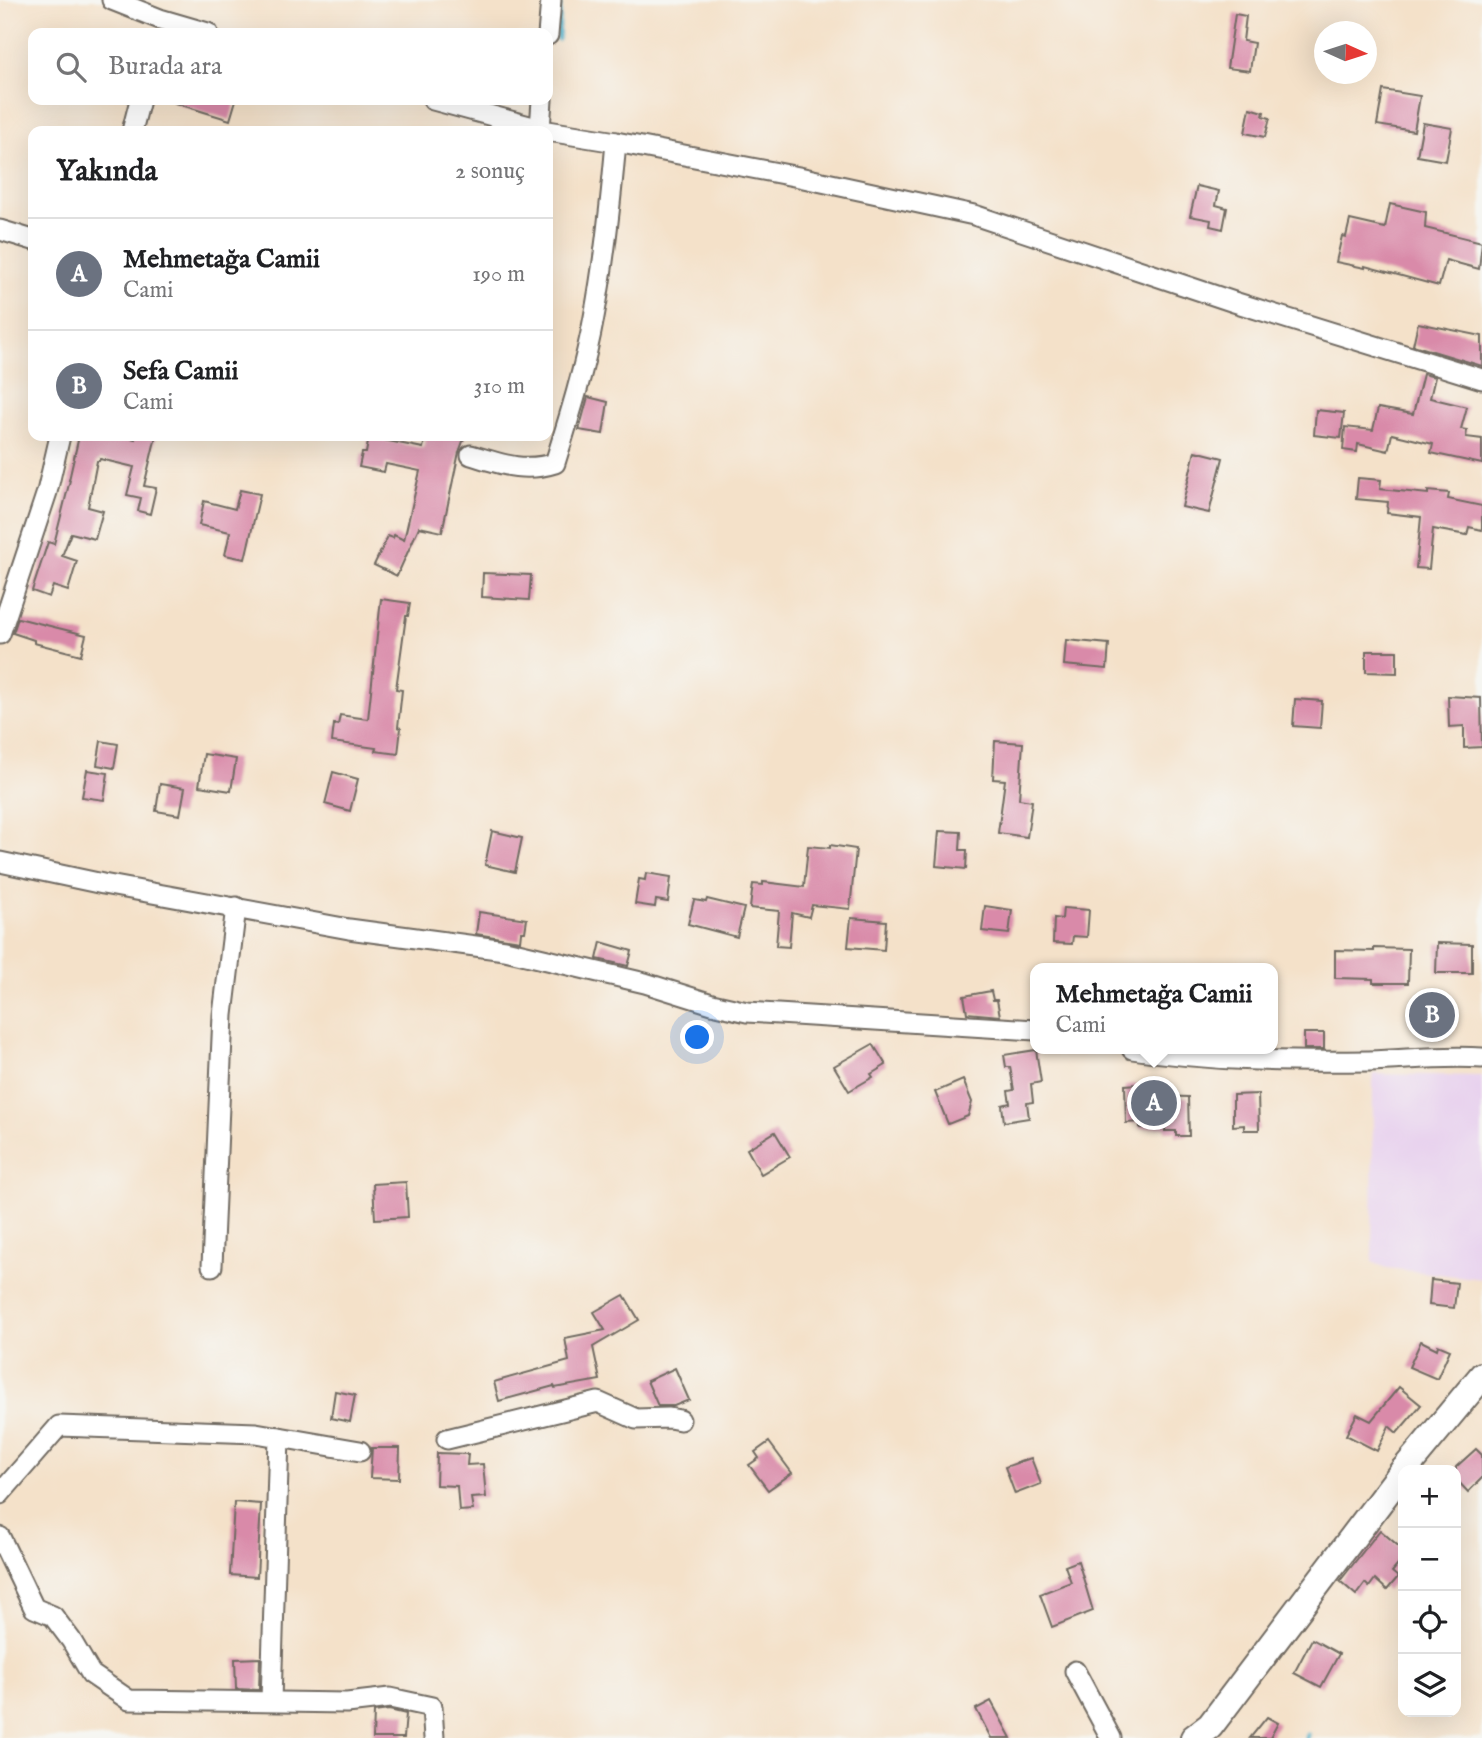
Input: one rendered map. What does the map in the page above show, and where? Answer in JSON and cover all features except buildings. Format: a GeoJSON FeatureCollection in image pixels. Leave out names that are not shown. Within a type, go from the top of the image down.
{"type":"FeatureCollection","features":[{"type":"Feature","properties":{"kind":"street"},"geometry":{"type":"LineString","coordinates":[[112,0],[159,26]]}},
{"type":"Feature","properties":{"kind":"street"},"geometry":{"type":"LineString","coordinates":[[549,28],[551,0]]}},
{"type":"Feature","properties":{"kind":"street"},"geometry":{"type":"LineString","coordinates":[[133,126],[139,105]]}},
{"type":"Feature","properties":{"kind":"street"},"geometry":{"type":"LineString","coordinates":[[451,105],[529,126]]}},
{"type":"Feature","properties":{"kind":"street"},"geometry":{"type":"LineString","coordinates":[[540,126],[542,105]]}},
{"type":"Feature","properties":{"kind":"street"},"geometry":{"type":"LineString","coordinates":[[553,131],[799,177],[974,215],[1234,302],[1482,379]]}},
{"type":"Feature","properties":{"kind":"street"},"geometry":{"type":"LineString","coordinates":[[471,455],[506,465],[537,468],[555,463],[575,400],[594,318],[610,212],[616,142]]}},
{"type":"Feature","properties":{"kind":"street"},"geometry":{"type":"LineString","coordinates":[[0,230],[28,238]]}},
{"type":"Feature","properties":{"kind":"street"},"geometry":{"type":"LineString","coordinates":[[0,634],[47,492],[59,441]]}},
{"type":"Feature","properties":{"kind":"street"},"geometry":{"type":"LineString","coordinates":[[0,862],[103,884],[378,934],[505,950],[645,983],[747,1012],[1030,1030]]}},
{"type":"Feature","properties":{"kind":"street"},"geometry":{"type":"LineString","coordinates":[[212,1266],[223,1015],[236,907]]}},
{"type":"Feature","properties":{"kind":"street"},"geometry":{"type":"LineString","coordinates":[[1189,1054],[1279,1062],[1373,1061],[1454,1055],[1482,1058]]}},
{"type":"Feature","properties":{"kind":"street"},"geometry":{"type":"LineString","coordinates":[[1409,1465],[1482,1376]]}},
{"type":"Feature","properties":{"kind":"street"},"geometry":{"type":"LineString","coordinates":[[447,1439],[598,1402],[636,1419],[680,1420]]}},
{"type":"Feature","properties":{"kind":"street"},"geometry":{"type":"LineString","coordinates":[[0,1494],[59,1426],[256,1433],[359,1451]]}},
{"type":"Feature","properties":{"kind":"street"},"geometry":{"type":"LineString","coordinates":[[271,1701],[279,1437]]}},
{"type":"Feature","properties":{"kind":"street"},"geometry":{"type":"LineString","coordinates":[[1194,1738],[1210,1726],[1398,1479]]}},
{"type":"Feature","properties":{"kind":"street"},"geometry":{"type":"LineString","coordinates":[[0,1537],[34,1608],[53,1616],[91,1674],[129,1700],[347,1703],[390,1698],[432,1707],[434,1738]]}},
{"type":"Feature","properties":{"kind":"street"},"geometry":{"type":"LineString","coordinates":[[1075,1671],[1111,1738]]}},
{"type":"Feature","properties":{"kind":"shaded area"},"geometry":{"type":"Polygon","coordinates":[[[1373,1074],[1482,1076],[1482,1279],[1387,1268],[1372,1262],[1373,1074]]]}},
{"type":"Feature","properties":{"kind":"waterway"},"geometry":{"type":"LineString","coordinates":[[558,39],[560,0]]}},
{"type":"Feature","properties":{"kind":"place","name":"Sefa Camii"},"geometry":{"type":"Point","coordinates":[1432,1015]}},
{"type":"Feature","properties":{"kind":"place","name":"Mehmetağa Camii"},"geometry":{"type":"Point","coordinates":[1154,1103]}}]}
